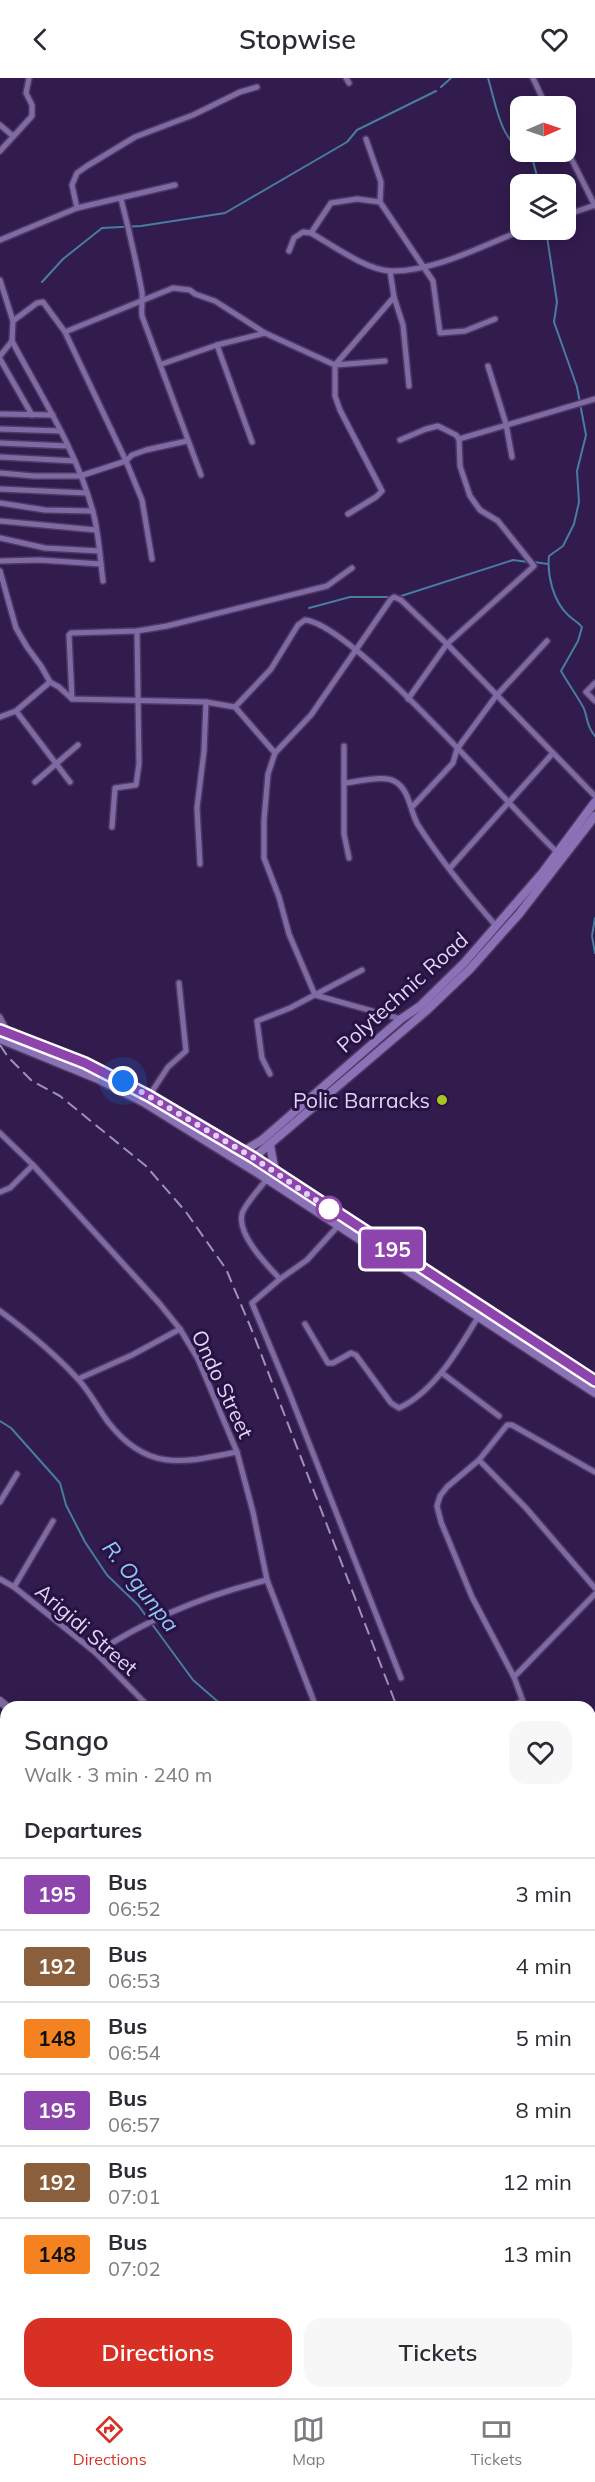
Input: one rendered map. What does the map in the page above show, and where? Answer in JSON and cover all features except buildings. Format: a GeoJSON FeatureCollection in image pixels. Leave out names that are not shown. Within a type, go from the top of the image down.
{"type":"FeatureCollection","features":[{"type":"Feature","properties":{"kind":"main road","name":"Polytechnic Road"},"geometry":{"type":"LineString","coordinates":[[234,1158],[321,1096],[426,1011],[470,969],[519,915],[595,802]]}},
{"type":"Feature","properties":{"kind":"main road","name":"Polytechnic Road"},"geometry":{"type":"LineString","coordinates":[[245,1165],[270,1145],[401,1019],[420,1006],[497,927],[595,816]]}},
{"type":"Feature","properties":{"kind":"main road"},"geometry":{"type":"LineString","coordinates":[[1,1034],[85,1063],[149,1096],[254,1158],[595,1381]]}},
{"type":"Feature","properties":{"kind":"main road"},"geometry":{"type":"LineString","coordinates":[[1,1034],[123,1091],[267,1179],[595,1392]]}},
{"type":"Feature","properties":{"kind":"main road"},"geometry":{"type":"LineString","coordinates":[[270,1145],[275,1173]]}},
{"type":"Feature","properties":{"kind":"main road"},"geometry":{"type":"LineString","coordinates":[[495,1328],[501,1320]]}},
{"type":"Feature","properties":{"kind":"street"},"geometry":{"type":"LineString","coordinates":[[0,151],[32,116],[32,105],[26,93],[29,78]]}},
{"type":"Feature","properties":{"kind":"street"},"geometry":{"type":"LineString","coordinates":[[533,78],[541,96]]}},
{"type":"Feature","properties":{"kind":"street"},"geometry":{"type":"LineString","coordinates":[[77,208],[72,185],[77,173],[87,166],[135,137],[193,115],[240,92],[257,87]]}},
{"type":"Feature","properties":{"kind":"street"},"geometry":{"type":"LineString","coordinates":[[0,125],[14,136]]}},
{"type":"Feature","properties":{"kind":"street"},"geometry":{"type":"LineString","coordinates":[[366,139],[381,182],[380,202],[433,281],[440,333],[465,331],[495,319]]}},
{"type":"Feature","properties":{"kind":"street"},"geometry":{"type":"LineString","coordinates":[[573,162],[595,205],[576,212]]}},
{"type":"Feature","properties":{"kind":"street"},"geometry":{"type":"LineString","coordinates":[[0,240],[77,208],[175,185]]}},
{"type":"Feature","properties":{"kind":"street"},"geometry":{"type":"LineString","coordinates":[[122,199],[143,300],[142,316],[162,364],[201,476]]}},
{"type":"Feature","properties":{"kind":"street"},"geometry":{"type":"LineString","coordinates":[[311,233],[331,203],[357,200],[380,202]]}},
{"type":"Feature","properties":{"kind":"street"},"geometry":{"type":"LineString","coordinates":[[289,250],[298,234],[311,233],[362,262],[390,271],[435,264],[510,235]]}},
{"type":"Feature","properties":{"kind":"street"},"geometry":{"type":"LineString","coordinates":[[390,271],[394,297],[403,325],[409,386]]}},
{"type":"Feature","properties":{"kind":"street"},"geometry":{"type":"LineString","coordinates":[[0,280],[13,321],[12,341],[75,460],[93,511],[103,581]]}},
{"type":"Feature","properties":{"kind":"street"},"geometry":{"type":"LineString","coordinates":[[65,332],[173,288],[184,288],[215,301],[265,333],[335,365],[385,361]]}},
{"type":"Feature","properties":{"kind":"street"},"geometry":{"type":"LineString","coordinates":[[348,514],[382,491],[340,410],[335,396],[335,365],[394,297]]}},
{"type":"Feature","properties":{"kind":"street"},"geometry":{"type":"LineString","coordinates":[[13,321],[38,303],[43,302],[65,332],[142,500],[148,524],[152,559]]}},
{"type":"Feature","properties":{"kind":"street"},"geometry":{"type":"LineString","coordinates":[[162,364],[217,345],[265,333]]}},
{"type":"Feature","properties":{"kind":"street"},"geometry":{"type":"LineString","coordinates":[[12,341],[0,358],[32,415]]}},
{"type":"Feature","properties":{"kind":"street"},"geometry":{"type":"LineString","coordinates":[[217,345],[252,442]]}},
{"type":"Feature","properties":{"kind":"street"},"geometry":{"type":"LineString","coordinates":[[488,366],[506,424],[512,458]]}},
{"type":"Feature","properties":{"kind":"street"},"geometry":{"type":"LineString","coordinates":[[459,439],[594,399]]}},
{"type":"Feature","properties":{"kind":"street"},"geometry":{"type":"LineString","coordinates":[[0,414],[53,415]]}},
{"type":"Feature","properties":{"kind":"street"},"geometry":{"type":"LineString","coordinates":[[400,440],[438,426],[449,430],[459,439],[460,466],[470,496],[480,510],[498,521],[534,566],[447,644],[408,699]]}},
{"type":"Feature","properties":{"kind":"street"},"geometry":{"type":"LineString","coordinates":[[0,429],[61,431]]}},
{"type":"Feature","properties":{"kind":"street"},"geometry":{"type":"LineString","coordinates":[[0,473],[80,476],[126,461],[132,455],[146,450],[187,441]]}},
{"type":"Feature","properties":{"kind":"street"},"geometry":{"type":"LineString","coordinates":[[0,443],[68,446]]}},
{"type":"Feature","properties":{"kind":"street"},"geometry":{"type":"LineString","coordinates":[[0,457],[75,460]]}},
{"type":"Feature","properties":{"kind":"street"},"geometry":{"type":"LineString","coordinates":[[0,489],[86,493]]}},
{"type":"Feature","properties":{"kind":"street"},"geometry":{"type":"LineString","coordinates":[[0,503],[45,510],[93,511]]}},
{"type":"Feature","properties":{"kind":"street"},"geometry":{"type":"LineString","coordinates":[[0,521],[96,530]]}},
{"type":"Feature","properties":{"kind":"street"},"geometry":{"type":"LineString","coordinates":[[0,538],[45,548],[99,551]]}},
{"type":"Feature","properties":{"kind":"street"},"geometry":{"type":"LineString","coordinates":[[0,561],[39,560],[100,564]]}},
{"type":"Feature","properties":{"kind":"street"},"geometry":{"type":"LineString","coordinates":[[72,699],[70,634],[137,631],[176,624],[327,586],[352,568]]}},
{"type":"Feature","properties":{"kind":"street"},"geometry":{"type":"LineString","coordinates":[[1,575],[16,628],[50,682],[72,699],[206,702],[235,707],[275,753]]}},
{"type":"Feature","properties":{"kind":"street"},"geometry":{"type":"LineString","coordinates":[[315,994],[289,934],[279,897],[264,858],[268,774],[275,753],[311,715],[394,597],[401,600],[447,644],[595,796]]}},
{"type":"Feature","properties":{"kind":"street"},"geometry":{"type":"LineString","coordinates":[[235,707],[271,669],[298,625],[304,620],[317,623],[356,650],[408,699],[560,855]]}},
{"type":"Feature","properties":{"kind":"street"},"geometry":{"type":"LineString","coordinates":[[112,827],[115,788],[136,785],[139,764],[137,631]]}},
{"type":"Feature","properties":{"kind":"street"},"geometry":{"type":"LineString","coordinates":[[412,807],[453,763],[457,749],[496,696],[547,641]]}},
{"type":"Feature","properties":{"kind":"street"},"geometry":{"type":"LineString","coordinates":[[0,717],[16,711],[50,682]]}},
{"type":"Feature","properties":{"kind":"street"},"geometry":{"type":"LineString","coordinates":[[595,683],[586,692],[595,701]]}},
{"type":"Feature","properties":{"kind":"street"},"geometry":{"type":"LineString","coordinates":[[200,864],[197,808],[204,751],[206,702]]}},
{"type":"Feature","properties":{"kind":"street"},"geometry":{"type":"LineString","coordinates":[[16,711],[70,782]]}},
{"type":"Feature","properties":{"kind":"street"},"geometry":{"type":"LineString","coordinates":[[35,782],[78,745]]}},
{"type":"Feature","properties":{"kind":"street"},"geometry":{"type":"LineString","coordinates":[[344,746],[344,834],[349,858]]}},
{"type":"Feature","properties":{"kind":"street"},"geometry":{"type":"LineString","coordinates":[[450,868],[553,753]]}},
{"type":"Feature","properties":{"kind":"street"},"geometry":{"type":"LineString","coordinates":[[344,783],[392,780],[399,785],[412,807],[417,824],[459,882],[497,927]]}},
{"type":"Feature","properties":{"kind":"street"},"geometry":{"type":"LineString","coordinates":[[270,1074],[262,1058],[257,1021],[290,1008],[362,970]]}},
{"type":"Feature","properties":{"kind":"street"},"geometry":{"type":"LineString","coordinates":[[149,1096],[168,1067],[186,1051],[179,983]]}},
{"type":"Feature","properties":{"kind":"street"},"geometry":{"type":"LineString","coordinates":[[315,994],[401,1019]]}},
{"type":"Feature","properties":{"kind":"street"},"geometry":{"type":"LineString","coordinates":[[0,1017],[3,1022],[1,1034]]}},
{"type":"Feature","properties":{"kind":"street","name":"Ondo Street"},"geometry":{"type":"LineString","coordinates":[[0,1133],[33,1165],[119,1258],[180,1329],[202,1368],[237,1452],[253,1512],[267,1580],[314,1701]]}},
{"type":"Feature","properties":{"kind":"street"},"geometry":{"type":"LineString","coordinates":[[0,1192],[10,1188],[33,1165]]}},
{"type":"Feature","properties":{"kind":"street"},"geometry":{"type":"LineString","coordinates":[[267,1179],[244,1210],[241,1218],[251,1246],[280,1279]]}},
{"type":"Feature","properties":{"kind":"street"},"geometry":{"type":"LineString","coordinates":[[338,1226],[306,1260],[252,1304],[290,1392],[401,1678]]}},
{"type":"Feature","properties":{"kind":"street"},"geometry":{"type":"LineString","coordinates":[[0,1311],[41,1342],[78,1379],[123,1438],[140,1450],[170,1462],[188,1462],[237,1452]]}},
{"type":"Feature","properties":{"kind":"street"},"geometry":{"type":"LineString","coordinates":[[305,1324],[328,1362],[333,1363],[351,1353],[356,1355],[395,1407],[402,1407],[442,1373],[478,1317]]}},
{"type":"Feature","properties":{"kind":"street"},"geometry":{"type":"LineString","coordinates":[[78,1379],[180,1329]]}},
{"type":"Feature","properties":{"kind":"street"},"geometry":{"type":"LineString","coordinates":[[442,1373],[499,1416]]}},
{"type":"Feature","properties":{"kind":"street"},"geometry":{"type":"LineString","coordinates":[[523,1701],[514,1677],[472,1597],[441,1522],[437,1506],[440,1496],[447,1487],[479,1460],[507,1425],[512,1425],[595,1472]]}},
{"type":"Feature","properties":{"kind":"street"},"geometry":{"type":"LineString","coordinates":[[479,1460],[526,1508],[595,1588]]}},
{"type":"Feature","properties":{"kind":"street"},"geometry":{"type":"LineString","coordinates":[[0,1502],[17,1474]]}},
{"type":"Feature","properties":{"kind":"street"},"geometry":{"type":"LineString","coordinates":[[14,1587],[53,1521]]}},
{"type":"Feature","properties":{"kind":"street","name":"Arigidi Street"},"geometry":{"type":"LineString","coordinates":[[0,1579],[14,1587],[96,1653],[143,1701]]}},
{"type":"Feature","properties":{"kind":"street"},"geometry":{"type":"LineString","coordinates":[[96,1653],[159,1616],[227,1590],[267,1580]]}},
{"type":"Feature","properties":{"kind":"street"},"geometry":{"type":"LineString","coordinates":[[514,1677],[595,1594]]}},
{"type":"Feature","properties":{"kind":"waterway"},"geometry":{"type":"LineString","coordinates":[[441,87],[451,78]]}},
{"type":"Feature","properties":{"kind":"waterway"},"geometry":{"type":"LineString","coordinates":[[488,78],[498,115],[507,135],[513,144],[533,161],[536,174]]}},
{"type":"Feature","properties":{"kind":"waterway"},"geometry":{"type":"LineString","coordinates":[[42,282],[63,259],[102,228],[141,226],[225,213],[347,142],[357,130],[436,91]]}},
{"type":"Feature","properties":{"kind":"waterway"},"geometry":{"type":"LineString","coordinates":[[548,240],[557,302],[554,322],[577,387],[586,435],[577,471],[579,502],[574,524],[563,546],[549,556],[549,571],[558,603],[582,627],[578,641],[561,671],[584,709],[589,727],[595,736]]}},
{"type":"Feature","properties":{"kind":"waterway"},"geometry":{"type":"LineString","coordinates":[[398,597],[513,560],[528,562]]}},
{"type":"Feature","properties":{"kind":"waterway"},"geometry":{"type":"LineString","coordinates":[[534,562],[548,564]]}},
{"type":"Feature","properties":{"kind":"waterway"},"geometry":{"type":"LineString","coordinates":[[309,608],[350,597],[392,597]]}},
{"type":"Feature","properties":{"kind":"waterway"},"geometry":{"type":"LineString","coordinates":[[595,918],[592,936],[595,953]]}},
{"type":"Feature","properties":{"kind":"waterway","name":"R. Ogunpa"},"geometry":{"type":"LineString","coordinates":[[0,1421],[11,1428],[60,1483],[66,1505],[85,1542],[107,1575],[138,1605],[193,1680],[217,1701]]}},
{"type":"Feature","properties":{"kind":"railway"},"geometry":{"type":"LineString","coordinates":[[0,1045],[8,1057],[32,1081],[60,1096],[146,1166],[186,1212],[226,1269],[253,1333],[395,1701]]}},
{"type":"Feature","properties":{"kind":"bus line","name":"195"},"geometry":{"type":"LineString","coordinates":[[0,1030],[85,1063],[149,1096],[254,1158],[595,1381]]}},
{"type":"Feature","properties":{"kind":"place","name":"Polic Barracks"},"geometry":{"type":"Point","coordinates":[442,1100]}},
{"type":"Feature","properties":{"kind":"route"},"geometry":{"type":"LineString","coordinates":[[123,1081],[254,1158],[329,1209]]}}]}
